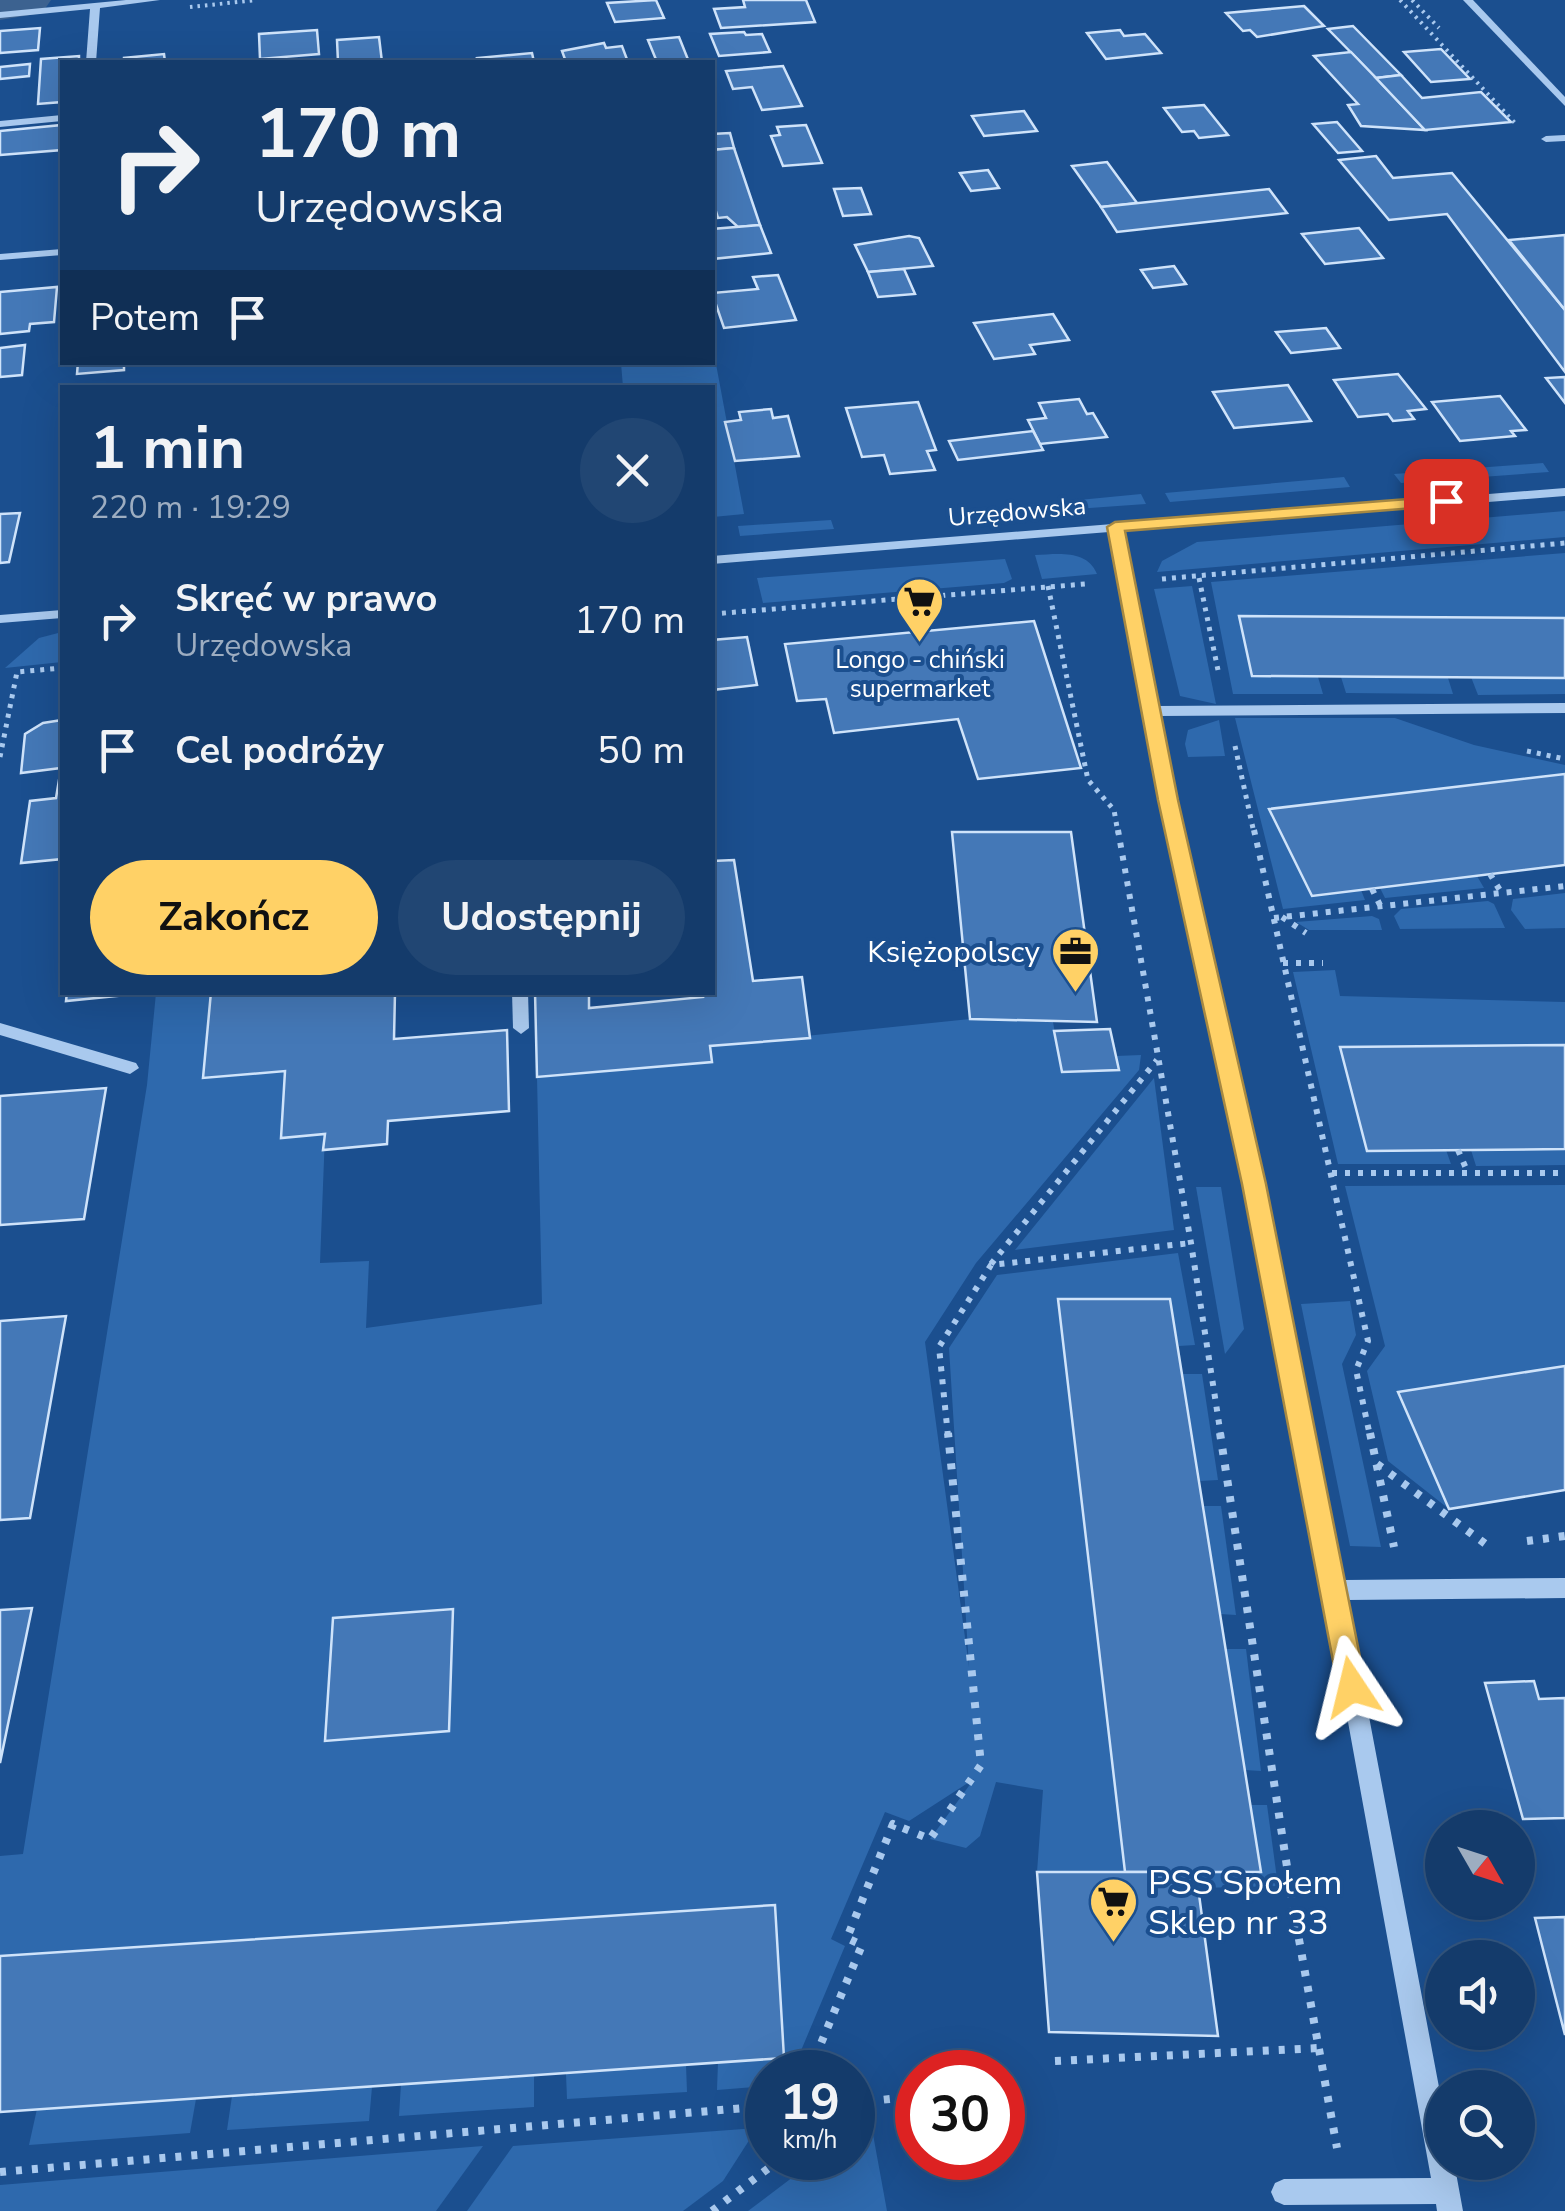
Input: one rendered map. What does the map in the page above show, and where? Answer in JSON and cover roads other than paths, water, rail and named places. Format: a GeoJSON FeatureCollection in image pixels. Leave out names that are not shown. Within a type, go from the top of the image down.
{"type":"FeatureCollection","features":[{"type":"Feature","properties":{"kind":"street"},"geometry":{"type":"LineString","coordinates":[[0,15],[155,0]]}},
{"type":"Feature","properties":{"kind":"street"},"geometry":{"type":"LineString","coordinates":[[1468,0],[1565,103]]}},
{"type":"Feature","properties":{"kind":"street"},"geometry":{"type":"LineString","coordinates":[[90,60],[95,6]]}},
{"type":"Feature","properties":{"kind":"street"},"geometry":{"type":"LineString","coordinates":[[0,124],[60,118]]}},
{"type":"Feature","properties":{"kind":"street"},"geometry":{"type":"LineString","coordinates":[[1546,139],[1565,138]]}},
{"type":"Feature","properties":{"kind":"street"},"geometry":{"type":"LineString","coordinates":[[0,258],[60,252]]}},
{"type":"Feature","properties":{"kind":"street","name":"Urzędowska"},"geometry":{"type":"LineString","coordinates":[[715,560],[1565,492]]}},
{"type":"Feature","properties":{"kind":"street"},"geometry":{"type":"LineString","coordinates":[[1115,527],[1335,1590],[1448,2201],[1346,2192],[1284,2192]]}},
{"type":"Feature","properties":{"kind":"street"},"geometry":{"type":"LineString","coordinates":[[1,622],[60,614]]}},
{"type":"Feature","properties":{"kind":"street"},"geometry":{"type":"LineString","coordinates":[[1152,711],[1565,708]]}},
{"type":"Feature","properties":{"kind":"street"},"geometry":{"type":"LineString","coordinates":[[520,995],[521,1028]]}},
{"type":"Feature","properties":{"kind":"street"},"geometry":{"type":"LineString","coordinates":[[0,1029],[130,1068]]}},
{"type":"Feature","properties":{"kind":"street"},"geometry":{"type":"LineString","coordinates":[[1335,1590],[1565,1588]]}},
{"type":"Feature","properties":{"kind":"waterway"},"geometry":{"type":"LineString","coordinates":[[0,2],[20,0]]}},
{"type":"Feature","properties":{"kind":"place","name":"Longo - chiński supermarket"},"geometry":{"type":"Point","coordinates":[920,644]}},
{"type":"Feature","properties":{"kind":"place","name":"Księżopolscy"},"geometry":{"type":"Point","coordinates":[1075,994]}},
{"type":"Feature","properties":{"kind":"place","name":"PSS Społem Sklep nr 33"},"geometry":{"type":"Point","coordinates":[1113,1944]}}]}
